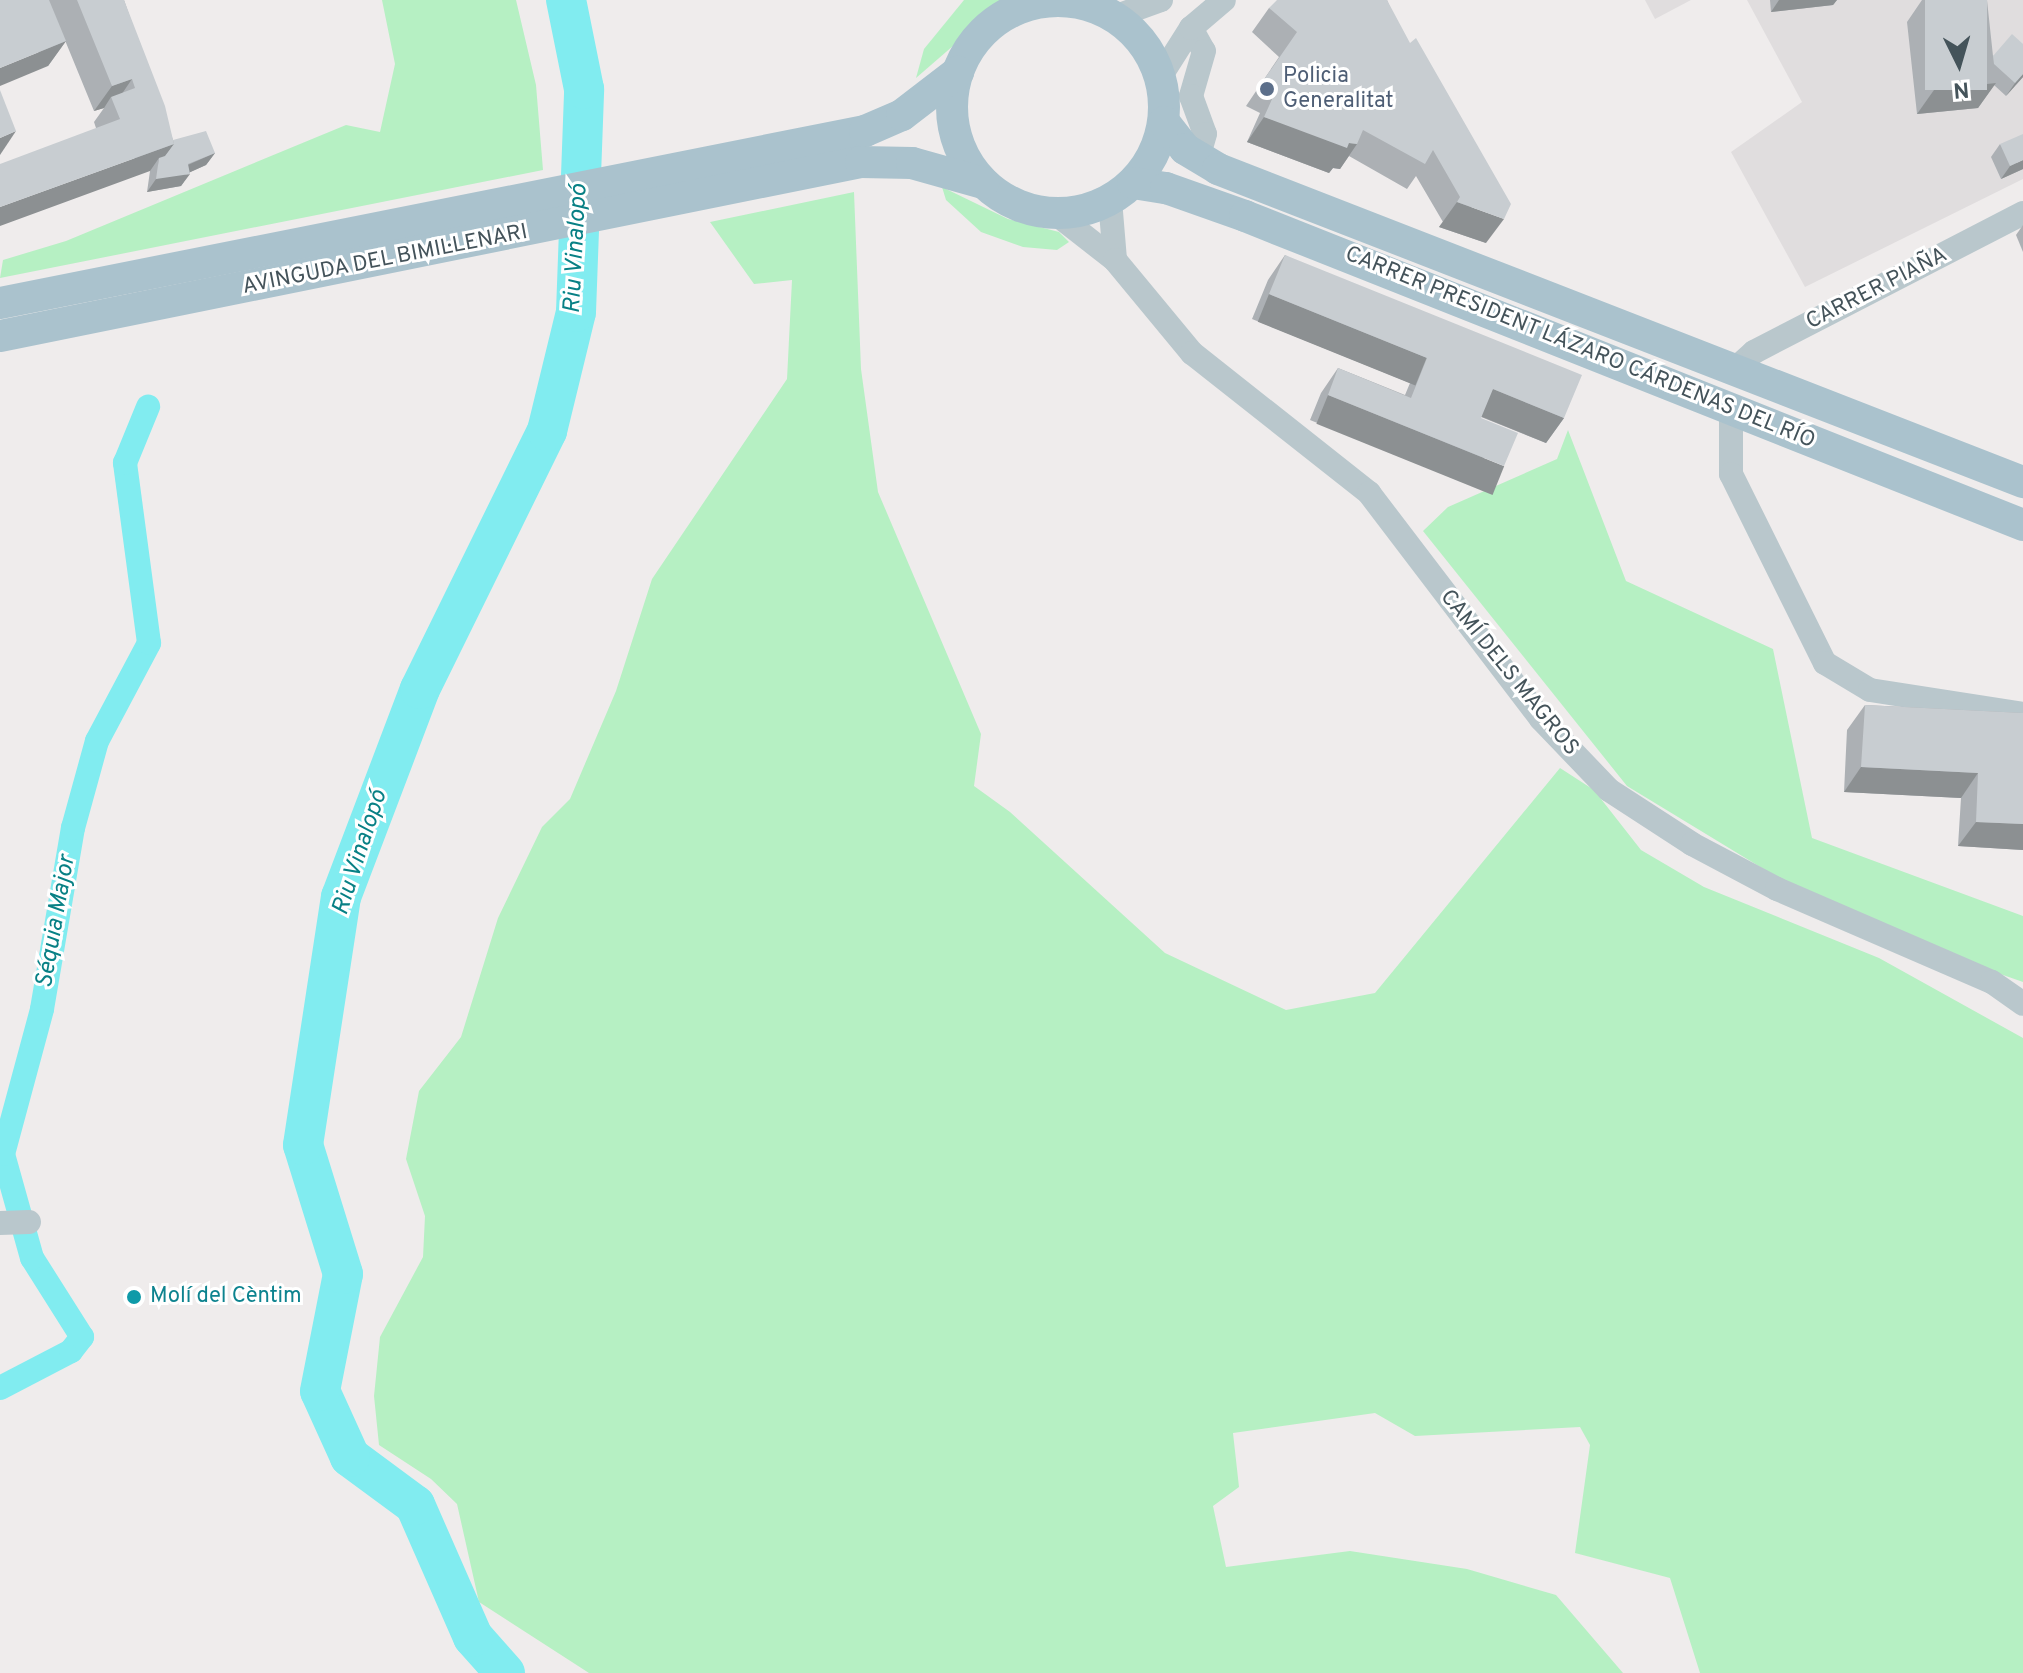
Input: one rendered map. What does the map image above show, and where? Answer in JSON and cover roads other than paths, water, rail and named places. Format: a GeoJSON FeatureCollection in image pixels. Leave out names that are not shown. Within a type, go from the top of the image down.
{"type":"FeatureCollection","features":[{"type":"Feature","properties":{"kind":"main road"},"geometry":{"type":"LineString","coordinates":[[1076,3],[1114,17],[1137,37],[1160,77],[1164,122],[1153,155],[1121,191],[1055,213],[1016,205],[983,183],[963,155],[953,122],[958,72],[985,31],[1027,6],[1076,3]]}},
{"type":"Feature","properties":{"kind":"main road","name":"AVINGUDA DEL BIMIL·LENARI"},"geometry":{"type":"LineString","coordinates":[[0,336],[303,261],[865,131],[902,115],[958,72]]}},
{"type":"Feature","properties":{"kind":"main road","name":"CARRER PRESIDENT LÁZARO CÁRDENAS DEL RÍO"},"geometry":{"type":"LineString","coordinates":[[1164,122],[1198,158],[2023,482]]}},
{"type":"Feature","properties":{"kind":"main road","name":"AVINGUDA DEL BIMIL·LENARI"},"geometry":{"type":"LineString","coordinates":[[0,303],[303,261],[861,162],[912,163],[983,183]]}},
{"type":"Feature","properties":{"kind":"main road","name":"CARRER PRESIDENT LÁZARO CÁRDENAS DEL RÍO"},"geometry":{"type":"LineString","coordinates":[[1121,191],[1166,188],[1232,211],[2023,525]]}},
{"type":"Feature","properties":{"kind":"street"},"geometry":{"type":"LineString","coordinates":[[1114,17],[1161,0]]}},
{"type":"Feature","properties":{"kind":"street"},"geometry":{"type":"LineString","coordinates":[[1160,77],[1191,28],[1224,0]]}},
{"type":"Feature","properties":{"kind":"street"},"geometry":{"type":"LineString","coordinates":[[1191,28],[1204,51],[1191,96],[1205,134],[1198,158]]}},
{"type":"Feature","properties":{"kind":"street"},"geometry":{"type":"LineString","coordinates":[[1115,260],[1121,191]]}},
{"type":"Feature","properties":{"kind":"street","name":"CAMÍ DELS MAGROS"},"geometry":{"type":"LineString","coordinates":[[1055,213],[1115,260],[1192,353],[1369,493],[1541,719],[1609,790],[1692,844],[1777,889],[1992,982],[2023,1004]]}},
{"type":"Feature","properties":{"kind":"street","name":"CARRER PIAÑA"},"geometry":{"type":"LineString","coordinates":[[1734,370],[1754,352],[2023,213]]}},
{"type":"Feature","properties":{"kind":"street"},"geometry":{"type":"LineString","coordinates":[[1731,408],[1731,474],[1825,663],[1870,690],[2023,714]]}},
{"type":"Feature","properties":{"kind":"waterway","name":"Riu Vinalopó"},"geometry":{"type":"LineString","coordinates":[[505,1673],[473,1637],[415,1505],[350,1457],[320,1391],[343,1274],[303,1145],[341,897],[420,689],[547,431],[576,312],[584,89],[566,0]]}},
{"type":"Feature","properties":{"kind":"waterway","name":"Séquia Major"},"geometry":{"type":"LineString","coordinates":[[0,1388],[71,1351],[82,1337],[32,1258],[3,1154],[42,1009],[73,828],[97,741],[149,643],[125,463],[148,407]]}},
{"type":"Feature","properties":{"kind":"place","name":"Policia Generalitat"},"geometry":{"type":"Point","coordinates":[1267,89]}},
{"type":"Feature","properties":{"kind":"place","name":"Molí del Cèntim"},"geometry":{"type":"Point","coordinates":[134,1297]}}]}
